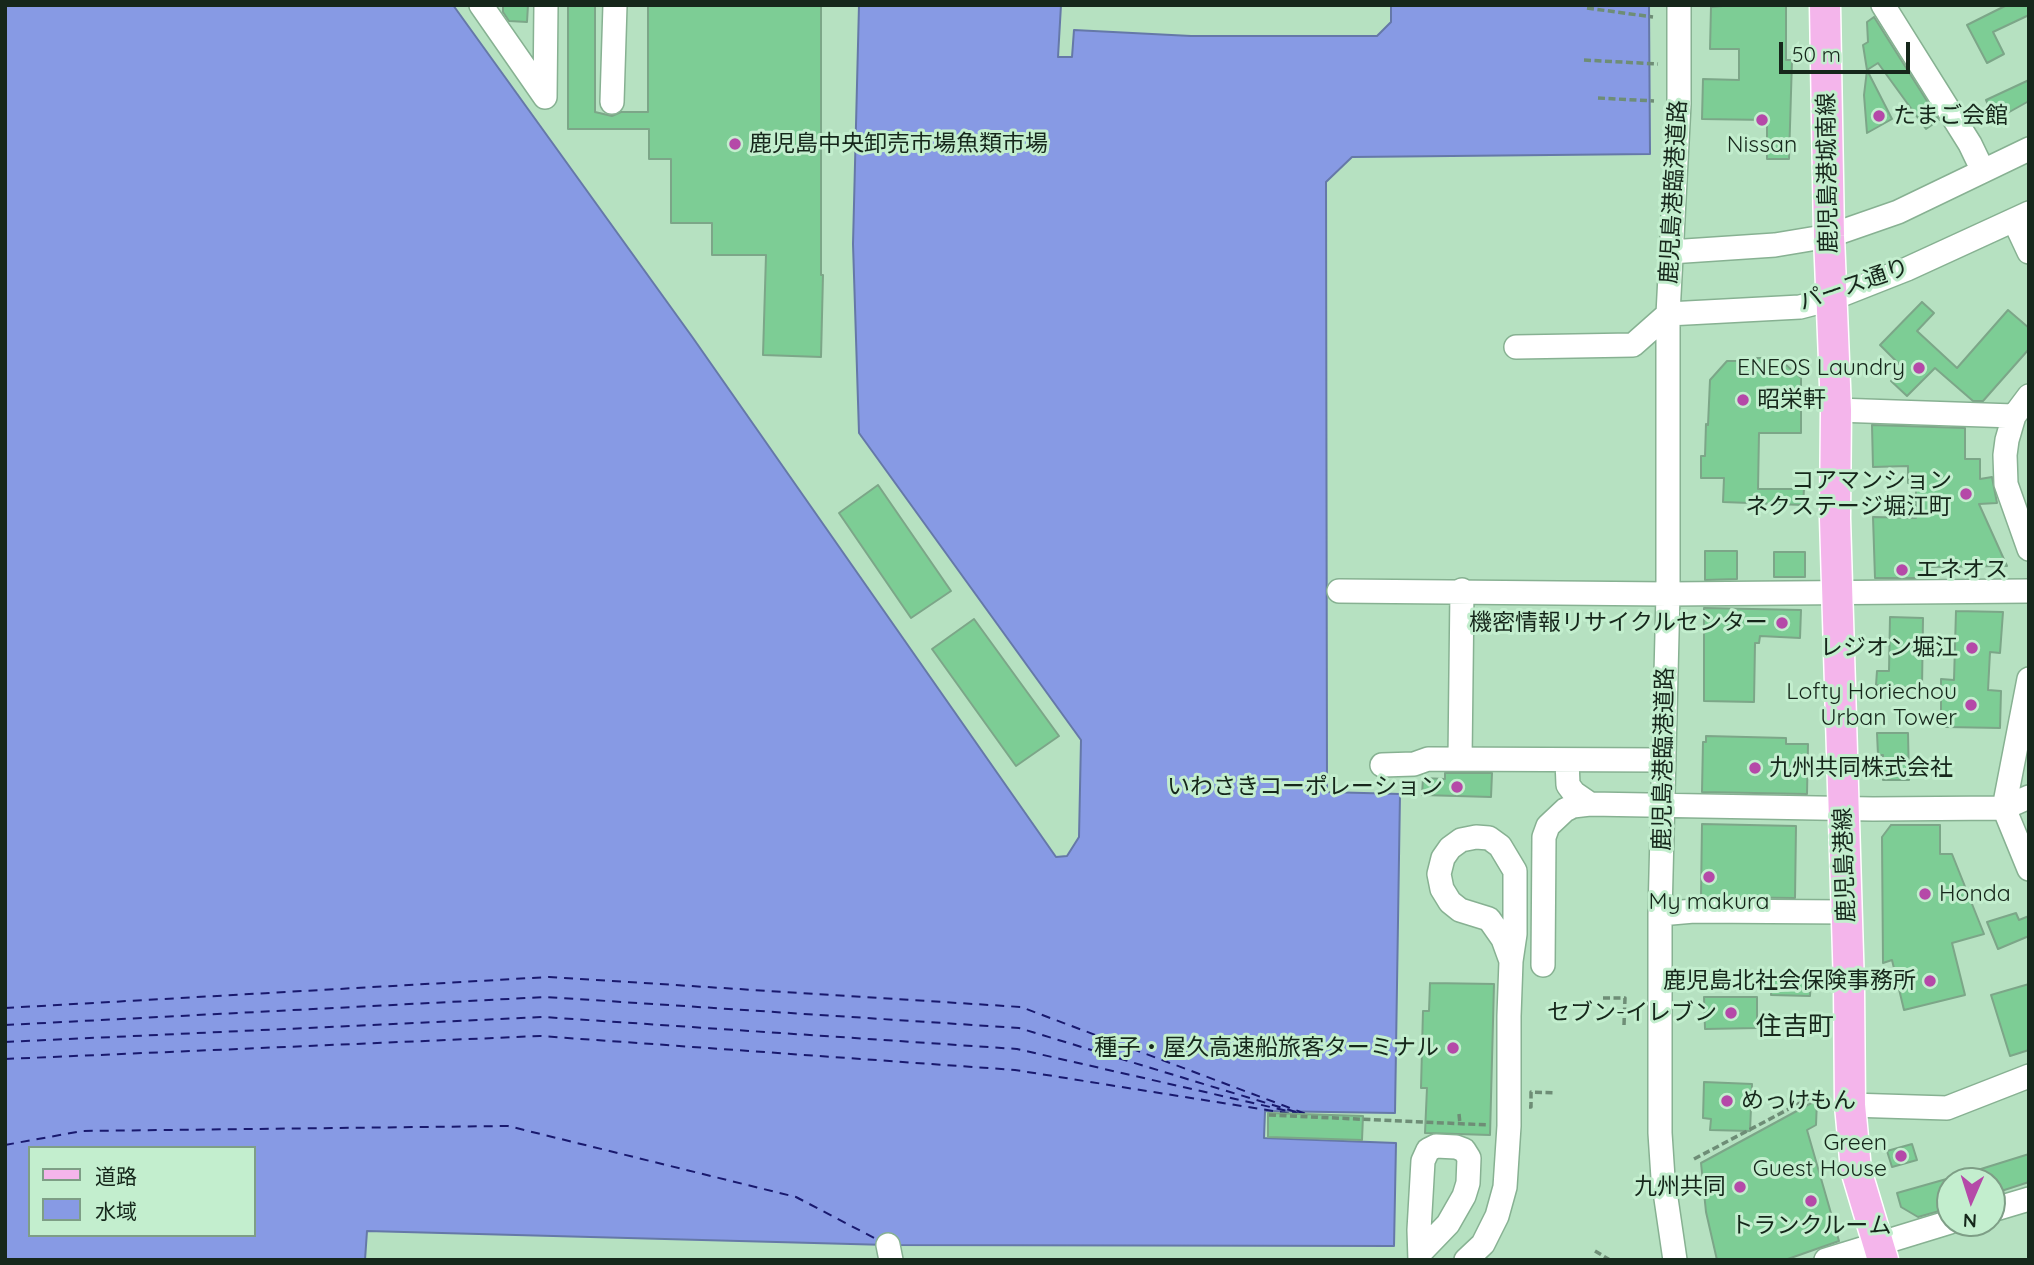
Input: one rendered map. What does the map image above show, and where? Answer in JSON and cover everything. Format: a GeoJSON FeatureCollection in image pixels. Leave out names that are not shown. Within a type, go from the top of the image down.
{"type":"FeatureCollection","features":[{"type":"Feature","properties":{"kind":"main road","name":"鹿児島港城南線"},"geometry":{"type":"LineString","coordinates":[[1825,5],[1831,299]]}},
{"type":"Feature","properties":{"kind":"main road","name":"鹿児島港線"},"geometry":{"type":"LineString","coordinates":[[1831,299],[1836,410],[1850,1105],[1856,1170],[1881,1252]]}},
{"type":"Feature","properties":{"kind":"street"},"geometry":{"type":"LineString","coordinates":[[481,5],[545,97],[546,5]]}},
{"type":"Feature","properties":{"kind":"street"},"geometry":{"type":"LineString","coordinates":[[612,102],[615,5]]}},
{"type":"Feature","properties":{"kind":"street","name":"鹿児島港臨港道路"},"geometry":{"type":"LineString","coordinates":[[1675,1260],[1662,1178],[1660,1133],[1660,914],[1668,594],[1668,314],[1679,104],[1679,5]]}},
{"type":"Feature","properties":{"kind":"street"},"geometry":{"type":"LineString","coordinates":[[1883,5],[1970,144],[1983,171]]}},
{"type":"Feature","properties":{"kind":"street"},"geometry":{"type":"LineString","coordinates":[[1670,252],[1775,245],[1829,236],[1898,212],[2029,149]]}},
{"type":"Feature","properties":{"kind":"street"},"geometry":{"type":"LineString","coordinates":[[2021,216],[2029,253]]}},
{"type":"Feature","properties":{"kind":"street","name":"パース通り"},"geometry":{"type":"LineString","coordinates":[[1668,314],[1800,307],[1831,299],[2021,216]]}},
{"type":"Feature","properties":{"kind":"street"},"geometry":{"type":"LineString","coordinates":[[1516,347],[1633,345],[1668,314]]}},
{"type":"Feature","properties":{"kind":"street"},"geometry":{"type":"LineString","coordinates":[[2029,396],[2014,415],[2007,440],[2006,484],[2029,550]]}},
{"type":"Feature","properties":{"kind":"street"},"geometry":{"type":"LineString","coordinates":[[1836,410],[2014,415]]}},
{"type":"Feature","properties":{"kind":"street"},"geometry":{"type":"LineString","coordinates":[[1460,759],[1462,590]]}},
{"type":"Feature","properties":{"kind":"street"},"geometry":{"type":"LineString","coordinates":[[1339,591],[1462,590],[1668,594],[2029,591]]}},
{"type":"Feature","properties":{"kind":"street"},"geometry":{"type":"LineString","coordinates":[[2029,679],[2004,808],[2029,869]]}},
{"type":"Feature","properties":{"kind":"street"},"geometry":{"type":"LineString","coordinates":[[1382,765],[1414,764],[1428,759],[1664,761]]}},
{"type":"Feature","properties":{"kind":"street"},"geometry":{"type":"LineString","coordinates":[[1567,760],[1568,785],[1574,793],[1590,804]]}},
{"type":"Feature","properties":{"kind":"street"},"geometry":{"type":"LineString","coordinates":[[1543,965],[1544,837],[1548,826],[1573,806],[2004,808],[2029,797]]}},
{"type":"Feature","properties":{"kind":"street"},"geometry":{"type":"LineString","coordinates":[[1465,1260],[1483,1244],[1497,1216],[1505,1186],[1515,871],[1500,846],[1489,838],[1476,836],[1461,840],[1450,848],[1443,858],[1439,874],[1442,889],[1450,902],[1460,910],[1489,919],[1503,939],[1511,961]]}},
{"type":"Feature","properties":{"kind":"street"},"geometry":{"type":"LineString","coordinates":[[1474,914],[1488,912],[1508,897],[1514,888]]}},
{"type":"Feature","properties":{"kind":"street"},"geometry":{"type":"LineString","coordinates":[[1660,914],[1694,911],[1847,912]]}},
{"type":"Feature","properties":{"kind":"street"},"geometry":{"type":"LineString","coordinates":[[1850,1105],[1947,1108],[2029,1076]]}},
{"type":"Feature","properties":{"kind":"street"},"geometry":{"type":"LineString","coordinates":[[2006,1206],[2029,1199]]}},
{"type":"Feature","properties":{"kind":"street"},"geometry":{"type":"LineString","coordinates":[[1826,1260],[1881,1252],[1936,1228]]}},
{"type":"Feature","properties":{"kind":"path"},"geometry":{"type":"LineString","coordinates":[[1587,8],[1653,17]]}},
{"type":"Feature","properties":{"kind":"path"},"geometry":{"type":"LineString","coordinates":[[1584,60],[1658,64]]}},
{"type":"Feature","properties":{"kind":"path"},"geometry":{"type":"LineString","coordinates":[[1598,97],[1654,101]]}},
{"type":"Feature","properties":{"kind":"path"},"geometry":{"type":"LineString","coordinates":[[1603,998],[1625,998],[1624,1025]]}},
{"type":"Feature","properties":{"kind":"path"},"geometry":{"type":"LineString","coordinates":[[1694,1159],[1823,1091]]}},
{"type":"Feature","properties":{"kind":"path"},"geometry":{"type":"LineString","coordinates":[[1531,1107],[1531,1092],[1556,1093]]}},
{"type":"Feature","properties":{"kind":"path"},"geometry":{"type":"LineString","coordinates":[[1460,1114],[1460,1124]]}},
{"type":"Feature","properties":{"kind":"path"},"geometry":{"type":"LineString","coordinates":[[1269,1115],[1509,1126]]}},
{"type":"Feature","properties":{"kind":"path"},"geometry":{"type":"LineString","coordinates":[[1595,1251],[1610,1260]]}},
{"type":"Feature","properties":{"kind":"water"},"geometry":{"type":"Polygon","coordinates":[[[5,5],[453,5],[693,338],[1056,857],[1067,856],[1079,837],[1081,740],[859,433],[853,244],[859,5],[1061,5],[1058,57],[1072,57],[1074,30],[1191,36],[1377,36],[1391,22],[1391,5],[1649,5],[1650,154],[1352,157],[1326,182],[1327,792],[1400,794],[1395,1113],[1265,1111],[1264,1138],[1396,1143],[1394,1246],[888,1245],[367,1231],[365,1260],[5,1260],[5,5]]]}},
{"type":"Feature","properties":{"kind":"building"},"geometry":{"type":"Polygon","coordinates":[[[503,5],[528,5],[527,22],[509,21],[503,12],[503,5]]]}},
{"type":"Feature","properties":{"kind":"building","name":"鹿児島中央卸売市場魚類市場"},"geometry":{"type":"Polygon","coordinates":[[[648,5],[821,5],[821,357],[763,355],[766,255],[712,255],[712,223],[671,223],[671,159],[649,159],[649,129],[568,129],[568,6],[595,6],[595,112],[612,116],[621,112],[648,112],[648,5]]]}},
{"type":"Feature","properties":{"kind":"building"},"geometry":{"type":"Polygon","coordinates":[[[1786,5],[1786,60],[1792,60],[1789,159],[1767,159],[1767,120],[1702,119],[1703,79],[1739,80],[1739,49],[1710,49],[1711,7],[1786,5]]]}},
{"type":"Feature","properties":{"kind":"building"},"geometry":{"type":"Polygon","coordinates":[[[2007,5],[2029,5],[2029,15],[1993,32],[2004,54],[1987,63],[1967,25],[2007,5]]]}},
{"type":"Feature","properties":{"kind":"building"},"geometry":{"type":"Polygon","coordinates":[[[1874,17],[1939,120],[1926,129],[1878,63],[1867,70],[1863,45],[1868,42],[1867,22],[1874,17]]]}},
{"type":"Feature","properties":{"kind":"building"},"geometry":{"type":"Polygon","coordinates":[[[1867,70],[1892,119],[1867,133],[1864,95],[1867,70]]]}},
{"type":"Feature","properties":{"kind":"building"},"geometry":{"type":"Polygon","coordinates":[[[2029,80],[2029,101],[1995,120],[1986,100],[2029,80]]]}},
{"type":"Feature","properties":{"kind":"building"},"geometry":{"type":"Polygon","coordinates":[[[1922,302],[1934,313],[1917,331],[1957,368],[2008,310],[2029,328],[2029,349],[1983,401],[1973,401],[1935,368],[1907,396],[1891,381],[1904,369],[1880,345],[1922,302]]]}},
{"type":"Feature","properties":{"kind":"building"},"geometry":{"type":"Polygon","coordinates":[[[1757,358],[1778,358],[1801,378],[1801,433],[1759,433],[1758,489],[1804,489],[1803,505],[1723,502],[1724,478],[1701,478],[1701,456],[1705,456],[1706,424],[1708,425],[1710,380],[1727,361],[1757,361],[1757,358]]]}},
{"type":"Feature","properties":{"kind":"building"},"geometry":{"type":"Polygon","coordinates":[[[1872,425],[1965,428],[1965,459],[1980,459],[1980,479],[1992,477],[1997,503],[1979,504],[2007,566],[1927,567],[1927,578],[1875,578],[1873,517],[1916,518],[1916,483],[1908,483],[1908,466],[1873,467],[1872,425]]]}},
{"type":"Feature","properties":{"kind":"building"},"geometry":{"type":"Polygon","coordinates":[[[878,485],[951,591],[911,618],[839,513],[878,485]]]}},
{"type":"Feature","properties":{"kind":"building"},"geometry":{"type":"Polygon","coordinates":[[[1705,551],[1737,551],[1737,579],[1705,580],[1705,551]]]}},
{"type":"Feature","properties":{"kind":"building"},"geometry":{"type":"Polygon","coordinates":[[[1774,552],[1805,552],[1805,577],[1774,577],[1774,552]]]}},
{"type":"Feature","properties":{"kind":"building"},"geometry":{"type":"Polygon","coordinates":[[[1704,608],[1801,610],[1800,638],[1760,636],[1759,643],[1755,643],[1754,702],[1704,701],[1704,608]]]}},
{"type":"Feature","properties":{"kind":"building"},"geometry":{"type":"Polygon","coordinates":[[[1956,611],[2003,612],[2000,653],[1990,652],[1988,690],[2001,691],[2000,728],[1946,727],[1946,720],[1941,720],[1941,679],[1954,680],[1956,611]]]}},
{"type":"Feature","properties":{"kind":"building"},"geometry":{"type":"Polygon","coordinates":[[[1890,617],[1923,618],[1922,688],[1876,685],[1877,671],[1889,671],[1890,617]]]}},
{"type":"Feature","properties":{"kind":"building"},"geometry":{"type":"Polygon","coordinates":[[[974,619],[1059,736],[1016,766],[932,649],[974,619]]]}},
{"type":"Feature","properties":{"kind":"building"},"geometry":{"type":"Polygon","coordinates":[[[1877,733],[1908,733],[1909,780],[1883,780],[1883,755],[1878,755],[1877,733]]]}},
{"type":"Feature","properties":{"kind":"building","name":"九州共同株式会社"},"geometry":{"type":"Polygon","coordinates":[[[1706,736],[1786,738],[1786,744],[1808,744],[1807,794],[1702,792],[1703,742],[1706,742],[1706,736]]]}},
{"type":"Feature","properties":{"kind":"building","name":"いわさきコーポレーション"},"geometry":{"type":"Polygon","coordinates":[[[1445,773],[1492,773],[1491,797],[1422,795],[1423,778],[1445,779],[1445,773]]]}},
{"type":"Feature","properties":{"kind":"building"},"geometry":{"type":"Polygon","coordinates":[[[1702,824],[1796,826],[1795,898],[1701,897],[1702,824]]]}},
{"type":"Feature","properties":{"kind":"building","name":"Honda"},"geometry":{"type":"Polygon","coordinates":[[[1891,825],[1940,825],[1940,854],[1952,854],[1984,934],[1952,943],[1965,995],[1904,1010],[1892,960],[1883,963],[1882,837],[1891,825]]]}},
{"type":"Feature","properties":{"kind":"building"},"geometry":{"type":"Polygon","coordinates":[[[2016,913],[2019,920],[2029,916],[2029,936],[1998,949],[1987,922],[2016,913]]]}},
{"type":"Feature","properties":{"kind":"building"},"geometry":{"type":"Polygon","coordinates":[[[1772,978],[1811,979],[1810,996],[1771,995],[1772,978]]]}},
{"type":"Feature","properties":{"kind":"building","name":"種子・屋久高速船旅客ターミナル"},"geometry":{"type":"Polygon","coordinates":[[[1430,983],[1494,984],[1490,1135],[1425,1133],[1427,1088],[1421,1088],[1423,1011],[1429,1011],[1430,983]]]}},
{"type":"Feature","properties":{"kind":"building"},"geometry":{"type":"Polygon","coordinates":[[[2029,984],[2029,1050],[2010,1056],[1991,995],[2029,984]]]}},
{"type":"Feature","properties":{"kind":"building","name":"セブン-イレブン"},"geometry":{"type":"Polygon","coordinates":[[[1704,997],[1757,997],[1757,1028],[1705,1029],[1704,997]]]}},
{"type":"Feature","properties":{"kind":"building","name":"めっけもん"},"geometry":{"type":"Polygon","coordinates":[[[1704,1082],[1752,1084],[1750,1131],[1710,1130],[1711,1119],[1703,1118],[1704,1082]]]}},
{"type":"Feature","properties":{"kind":"building"},"geometry":{"type":"Polygon","coordinates":[[[1817,1100],[1816,1125],[1807,1130],[1839,1241],[1785,1260],[1717,1260],[1706,1212],[1701,1163],[1817,1100]]]}},
{"type":"Feature","properties":{"kind":"building"},"geometry":{"type":"Polygon","coordinates":[[[1268,1113],[1363,1116],[1362,1140],[1268,1137],[1268,1113]]]}},
{"type":"Feature","properties":{"kind":"building"},"geometry":{"type":"Polygon","coordinates":[[[1912,1144],[1917,1160],[1892,1167],[1887,1151],[1912,1144]]]}},
{"type":"Feature","properties":{"kind":"building"},"geometry":{"type":"Polygon","coordinates":[[[2029,1154],[2029,1182],[2006,1189],[2006,1167],[1987,1167],[2029,1154]]]}},
{"type":"Feature","properties":{"kind":"building"},"geometry":{"type":"Polygon","coordinates":[[[1936,1182],[1936,1212],[1918,1217],[1901,1207],[1897,1193],[1936,1182]]]}},
{"type":"Feature","properties":{"kind":"ferry route"},"geometry":{"type":"LineString","coordinates":[[5,1008],[549,977],[1021,1007],[1306,1114]]}},
{"type":"Feature","properties":{"kind":"ferry route"},"geometry":{"type":"LineString","coordinates":[[5,1025],[546,997],[1019,1028],[1296,1112]]}},
{"type":"Feature","properties":{"kind":"ferry route"},"geometry":{"type":"LineString","coordinates":[[5,1042],[543,1017],[1017,1049],[1301,1114]]}},
{"type":"Feature","properties":{"kind":"ferry route"},"geometry":{"type":"LineString","coordinates":[[5,1059],[540,1036],[1015,1070],[1292,1114]]}},
{"type":"Feature","properties":{"kind":"ferry route"},"geometry":{"type":"LineString","coordinates":[[5,1145],[82,1131],[508,1126],[796,1197],[878,1240]]}},
{"type":"Feature","properties":{"kind":"place","name":"たまご会館"},"geometry":{"type":"Point","coordinates":[1879,116]}},
{"type":"Feature","properties":{"kind":"place","name":"Nissan"},"geometry":{"type":"Point","coordinates":[1762,120]}},
{"type":"Feature","properties":{"kind":"place","name":"鹿児島中央卸売市場魚類市場"},"geometry":{"type":"Point","coordinates":[735,144]}},
{"type":"Feature","properties":{"kind":"place","name":"ENEOS Laundry"},"geometry":{"type":"Point","coordinates":[1919,368]}},
{"type":"Feature","properties":{"kind":"place","name":"昭栄軒"},"geometry":{"type":"Point","coordinates":[1743,400]}},
{"type":"Feature","properties":{"kind":"place","name":"コアマンション ネクステージ堀江町"},"geometry":{"type":"Point","coordinates":[1966,494]}},
{"type":"Feature","properties":{"kind":"place","name":"エネオス"},"geometry":{"type":"Point","coordinates":[1902,570]}},
{"type":"Feature","properties":{"kind":"place","name":"機密情報リサイクルセンター"},"geometry":{"type":"Point","coordinates":[1782,623]}},
{"type":"Feature","properties":{"kind":"place","name":"レジオン堀江"},"geometry":{"type":"Point","coordinates":[1972,648]}},
{"type":"Feature","properties":{"kind":"place","name":"Lofty Horiechou Urban Tower"},"geometry":{"type":"Point","coordinates":[1971,705]}},
{"type":"Feature","properties":{"kind":"place","name":"九州共同株式会社"},"geometry":{"type":"Point","coordinates":[1755,768]}},
{"type":"Feature","properties":{"kind":"place","name":"いわさきコーポレーション"},"geometry":{"type":"Point","coordinates":[1457,787]}},
{"type":"Feature","properties":{"kind":"place","name":"My makura"},"geometry":{"type":"Point","coordinates":[1709,877]}},
{"type":"Feature","properties":{"kind":"place","name":"Honda"},"geometry":{"type":"Point","coordinates":[1925,894]}},
{"type":"Feature","properties":{"kind":"place","name":"鹿児島北社会保険事務所"},"geometry":{"type":"Point","coordinates":[1930,981]}},
{"type":"Feature","properties":{"kind":"place","name":"セブン-イレブン"},"geometry":{"type":"Point","coordinates":[1731,1013]}},
{"type":"Feature","properties":{"kind":"place","name":"種子・屋久高速船旅客ターミナル"},"geometry":{"type":"Point","coordinates":[1453,1048]}},
{"type":"Feature","properties":{"kind":"place","name":"めっけもん"},"geometry":{"type":"Point","coordinates":[1727,1101]}},
{"type":"Feature","properties":{"kind":"place","name":"Green Guest House"},"geometry":{"type":"Point","coordinates":[1901,1156]}},
{"type":"Feature","properties":{"kind":"place","name":"九州共同"},"geometry":{"type":"Point","coordinates":[1740,1187]}},
{"type":"Feature","properties":{"kind":"place","name":"トランクルーム"},"geometry":{"type":"Point","coordinates":[1811,1201]}},
{"type":"Feature","properties":{"kind":"district","name":"住吉町"},"geometry":{"type":"Point","coordinates":[1795,1027]}}]}
